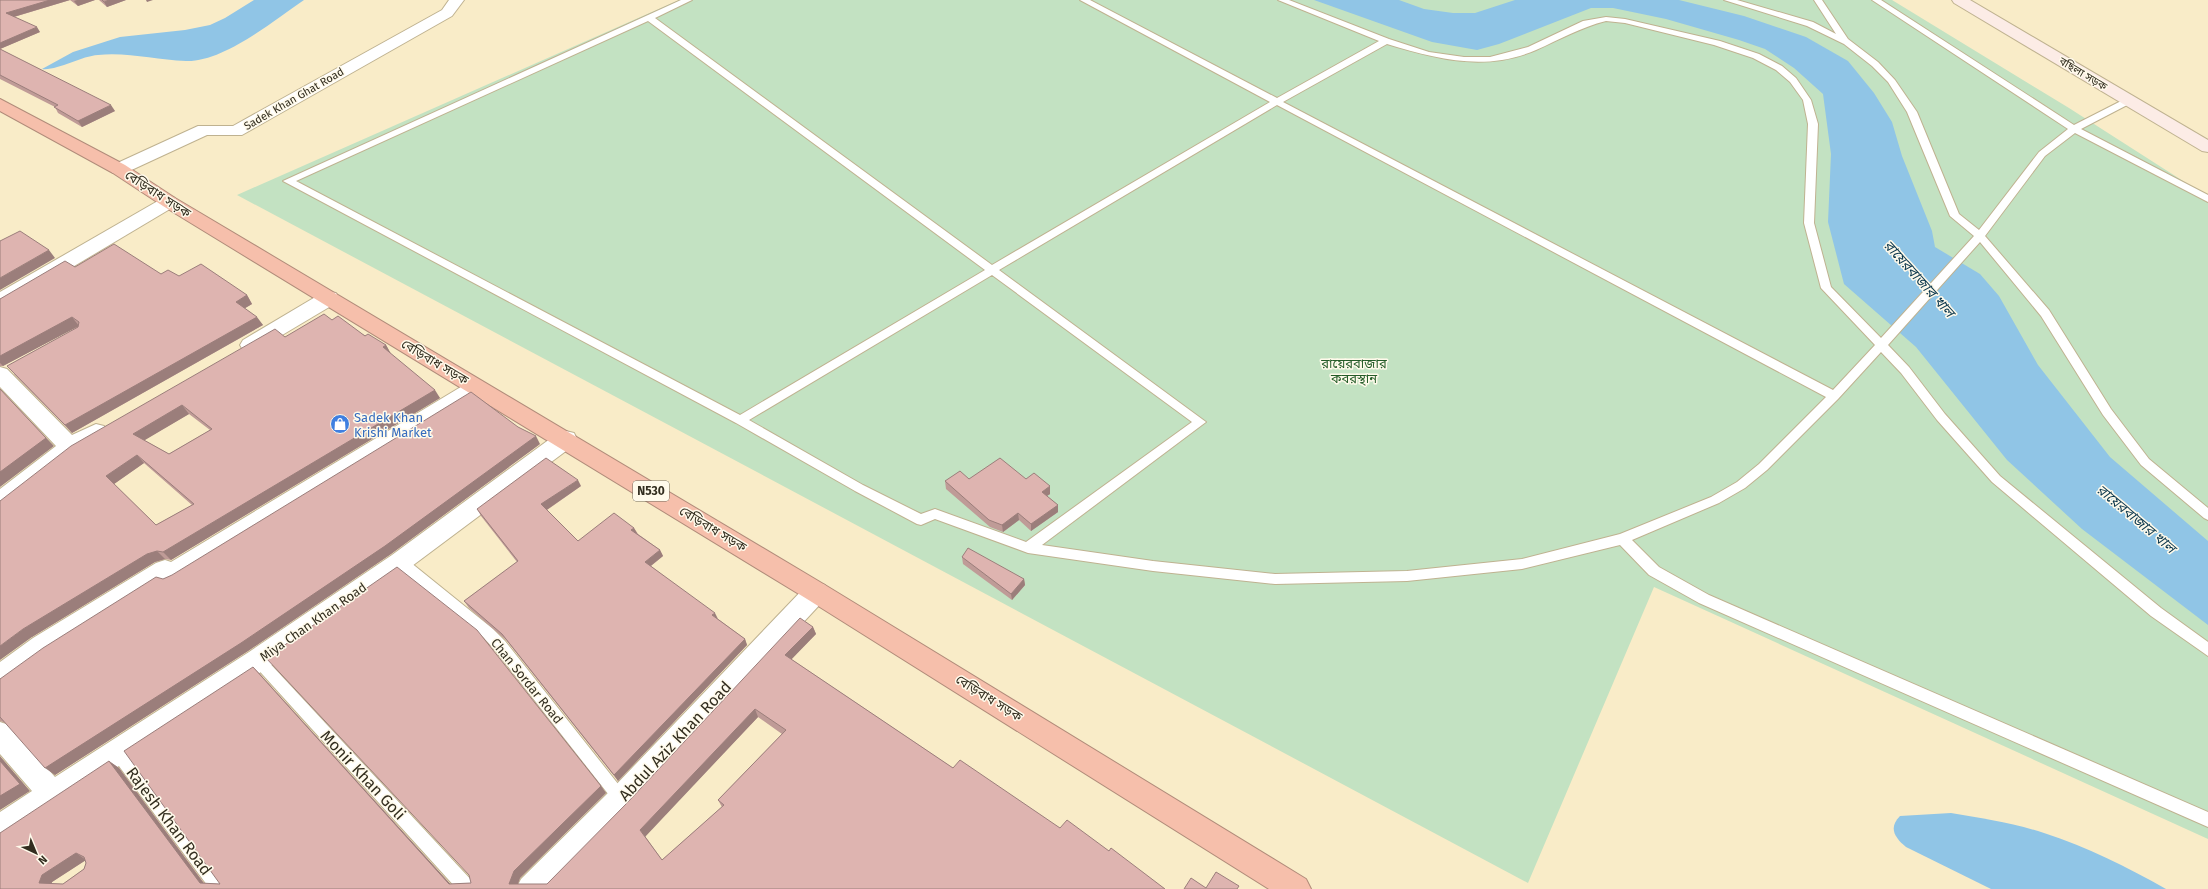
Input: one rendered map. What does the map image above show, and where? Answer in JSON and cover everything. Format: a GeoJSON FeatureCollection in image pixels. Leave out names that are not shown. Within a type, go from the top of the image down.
{"type":"FeatureCollection","features":[{"type":"Feature","properties":{"kind":"highway","name":"বেড়িবাধ সড়ক"},"geometry":{"type":"LineString","coordinates":[[0,104],[120,169],[169,202],[816,592],[1296,889]]}},
{"type":"Feature","properties":{"kind":"main road","name":"বছিলা সড়ক"},"geometry":{"type":"LineString","coordinates":[[1959,0],[2208,147]]}},
{"type":"Feature","properties":{"kind":"street","name":"Sadek Khan Ghat Road"},"geometry":{"type":"LineString","coordinates":[[120,169],[204,130],[236,132],[447,13],[457,0]]}},
{"type":"Feature","properties":{"kind":"street"},"geometry":{"type":"LineString","coordinates":[[0,301],[169,202]]}},
{"type":"Feature","properties":{"kind":"street"},"geometry":{"type":"LineString","coordinates":[[230,356],[329,298]]}},
{"type":"Feature","properties":{"kind":"street"},"geometry":{"type":"LineString","coordinates":[[5,372],[70,447]]}},
{"type":"Feature","properties":{"kind":"street"},"geometry":{"type":"LineString","coordinates":[[0,677],[42,646],[165,570],[170,575],[476,387]]}},
{"type":"Feature","properties":{"kind":"street"},"geometry":{"type":"LineString","coordinates":[[0,502],[70,447],[112,423]]}},
{"type":"Feature","properties":{"kind":"street","name":"Miya Chan Khan Road"},"geometry":{"type":"LineString","coordinates":[[0,828],[51,793],[118,753],[258,660],[400,562],[566,440]]}},
{"type":"Feature","properties":{"kind":"street","name":"Abdul Aziz Khan Road"},"geometry":{"type":"LineString","coordinates":[[531,889],[621,799],[816,592]]}},
{"type":"Feature","properties":{"kind":"street"},"geometry":{"type":"LineString","coordinates":[[0,734],[51,793]]}},
{"type":"Feature","properties":{"kind":"lane"},"geometry":{"type":"LineString","coordinates":[[688,0],[288,181],[740,420],[859,488],[921,520],[935,514],[1028,548],[1153,566],[1275,579],[1407,576],[1522,564],[1622,539],[1688,513],[1741,485],[1763,467],[1834,396],[1969,250],[2042,154],[2074,129],[2128,101]]}},
{"type":"Feature","properties":{"kind":"lane"},"geometry":{"type":"LineString","coordinates":[[1084,0],[1834,396]]}},
{"type":"Feature","properties":{"kind":"lane"},"geometry":{"type":"LineString","coordinates":[[1282,0],[1386,41],[1428,54],[1464,60],[1490,60],[1531,49],[1586,23],[1606,19],[1625,21],[1717,43],[1756,56],[1779,68],[1793,80],[1807,100],[1813,124],[1809,223],[1826,288],[1905,370],[1941,417],[1996,478],[2156,612],[2208,650]]}},
{"type":"Feature","properties":{"kind":"lane"},"geometry":{"type":"LineString","coordinates":[[1728,0],[1810,24],[1847,42]]}},
{"type":"Feature","properties":{"kind":"lane"},"geometry":{"type":"LineString","coordinates":[[1818,0],[1836,30],[1847,42],[1875,64],[1891,80],[1912,112],[1955,216],[1980,237],[2045,313],[2107,412],[2145,462],[2208,515]]}},
{"type":"Feature","properties":{"kind":"lane"},"geometry":{"type":"LineString","coordinates":[[1876,0],[2074,129],[2208,199]]}},
{"type":"Feature","properties":{"kind":"lane"},"geometry":{"type":"LineString","coordinates":[[648,18],[1200,422],[1028,548]]}},
{"type":"Feature","properties":{"kind":"lane"},"geometry":{"type":"LineString","coordinates":[[740,420],[1276,102],[1386,41]]}},
{"type":"Feature","properties":{"kind":"lane"},"geometry":{"type":"LineString","coordinates":[[1622,539],[1654,571],[1704,598],[2208,820]]}},
{"type":"Feature","properties":{"kind":"lane","name":"Chan Sordar Road"},"geometry":{"type":"LineString","coordinates":[[400,562],[502,646],[621,799]]}},
{"type":"Feature","properties":{"kind":"lane","name":"Monir Khan Goli"},"geometry":{"type":"LineString","coordinates":[[258,660],[468,889]]}},
{"type":"Feature","properties":{"kind":"lane","name":"Rajesh Khan Road"},"geometry":{"type":"LineString","coordinates":[[118,753],[220,889]]}},
{"type":"Feature","properties":{"kind":"green space","name":"রায়েরবাজার কবরস্থান"},"geometry":{"type":"Polygon","coordinates":[[[679,0],[1892,0],[2069,108],[2208,197],[2208,839],[1654,587],[1528,883],[237,195],[679,0]]]}},
{"type":"Feature","properties":{"kind":"water"},"geometry":{"type":"Polygon","coordinates":[[[254,0],[304,0],[248,39],[232,48],[201,60],[186,61],[109,54],[91,56],[55,68],[42,69],[73,52],[120,37],[185,30],[210,25],[225,18],[254,0]]]}},
{"type":"Feature","properties":{"kind":"water","name":"রায়েরবাজার খাল"},"geometry":{"type":"Polygon","coordinates":[[[1314,0],[1399,0],[1424,9],[1453,13],[1475,13],[1515,0],[1679,0],[1744,16],[1806,37],[1848,61],[1874,93],[1892,122],[1902,156],[1932,231],[1935,247],[1980,274],[1999,296],[2038,365],[2110,457],[2208,541],[2208,625],[2082,529],[2007,460],[1916,347],[1844,284],[1828,222],[1831,154],[1823,94],[1794,68],[1765,49],[1739,40],[1666,19],[1613,8],[1591,8],[1499,44],[1477,50],[1432,42],[1314,0]]]}},
{"type":"Feature","properties":{"kind":"water"},"geometry":{"type":"Polygon","coordinates":[[[1951,813],[2032,829],[2106,858],[2166,889],[1991,889],[1906,847],[1894,833],[1894,825],[1900,816],[1951,813]]]}},
{"type":"Feature","properties":{"kind":"building"},"geometry":{"type":"Polygon","coordinates":[[[0,0],[50,0],[6,13],[37,27],[0,43],[0,0]]]}},
{"type":"Feature","properties":{"kind":"building"},"geometry":{"type":"Polygon","coordinates":[[[0,49],[111,105],[78,121],[54,107],[58,105],[0,75],[0,49]]]}},
{"type":"Feature","properties":{"kind":"building"},"geometry":{"type":"Polygon","coordinates":[[[20,231],[49,250],[0,278],[0,241],[20,231]]]}},
{"type":"Feature","properties":{"kind":"building"},"geometry":{"type":"Polygon","coordinates":[[[114,244],[161,274],[168,270],[179,276],[201,264],[247,295],[236,302],[257,317],[65,425],[7,366],[78,327],[79,322],[72,317],[0,356],[0,299],[65,261],[75,267],[114,244]]]}},
{"type":"Feature","properties":{"kind":"building"},"geometry":{"type":"Polygon","coordinates":[[[324,314],[332,320],[338,316],[365,336],[368,334],[386,345],[383,347],[435,390],[163,552],[157,551],[147,554],[23,629],[0,646],[0,501],[71,446],[275,329],[285,337],[324,314]],[[182,405],[133,434],[169,454],[212,429],[182,405]],[[137,455],[106,476],[156,525],[194,504],[137,455]]]}},
{"type":"Feature","properties":{"kind":"building"},"geometry":{"type":"Polygon","coordinates":[[[0,389],[46,438],[0,472],[0,389]]]}},
{"type":"Feature","properties":{"kind":"building"},"geometry":{"type":"Polygon","coordinates":[[[471,392],[518,427],[536,436],[385,546],[241,643],[45,768],[0,717],[0,679],[43,648],[156,577],[163,579],[172,575],[471,392]]]}},
{"type":"Feature","properties":{"kind":"building"},"geometry":{"type":"Polygon","coordinates":[[[546,458],[578,480],[541,504],[578,541],[614,513],[634,528],[631,530],[660,550],[645,562],[715,613],[712,615],[745,639],[614,775],[502,634],[464,601],[518,561],[477,509],[546,458]]]}},
{"type":"Feature","properties":{"kind":"building"},"geometry":{"type":"Polygon","coordinates":[[[1000,458],[1026,479],[1034,473],[1050,486],[1042,492],[1058,505],[1031,524],[1018,513],[1002,525],[989,520],[945,481],[960,471],[969,479],[1000,458]]]}},
{"type":"Feature","properties":{"kind":"building"},"geometry":{"type":"Polygon","coordinates":[[[968,548],[1024,579],[1011,594],[962,557],[968,548]]]}},
{"type":"Feature","properties":{"kind":"building"},"geometry":{"type":"Polygon","coordinates":[[[397,567],[477,630],[601,786],[514,871],[509,884],[547,884],[628,802],[800,618],[813,627],[785,655],[953,768],[960,760],[1060,828],[1067,820],[1109,851],[1111,848],[1165,889],[0,889],[0,833],[109,761],[200,883],[220,884],[124,751],[253,667],[449,884],[471,883],[469,875],[266,658],[397,567]],[[755,709],[640,830],[662,860],[724,805],[718,800],[786,730],[755,709]],[[76,853],[42,875],[39,883],[63,884],[84,869],[86,863],[84,857],[76,853]]]}},
{"type":"Feature","properties":{"kind":"building"},"geometry":{"type":"Polygon","coordinates":[[[0,761],[20,784],[0,796],[0,761]]]}},
{"type":"Feature","properties":{"kind":"building"},"geometry":{"type":"Polygon","coordinates":[[[1216,872],[1239,886],[1237,889],[1184,889],[1191,878],[1206,888],[1216,872]]]}},
{"type":"Feature","properties":{"kind":"place","name":"Sadek Khan Krishi Market"},"geometry":{"type":"Point","coordinates":[340,424]}}]}
